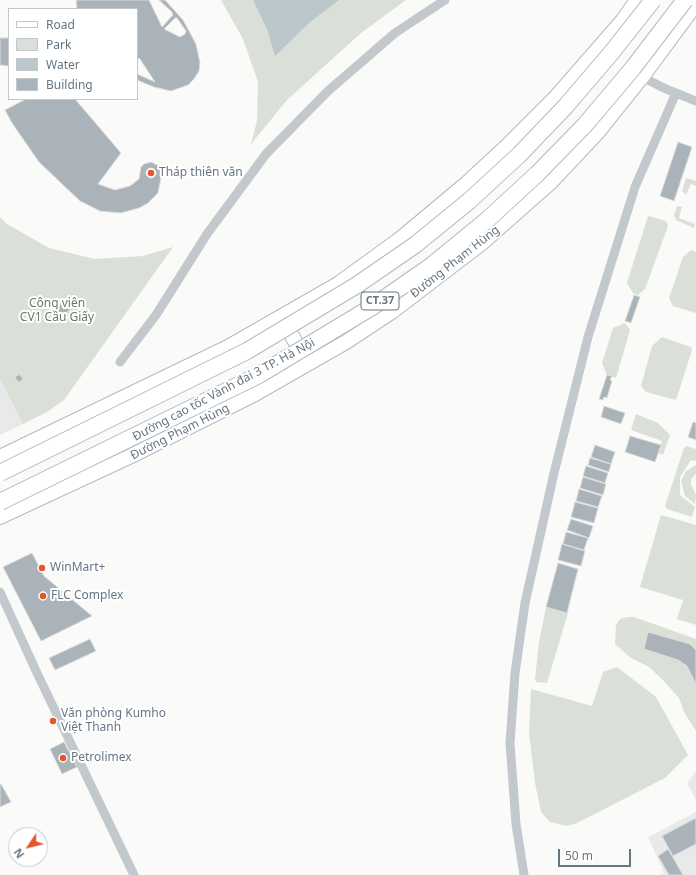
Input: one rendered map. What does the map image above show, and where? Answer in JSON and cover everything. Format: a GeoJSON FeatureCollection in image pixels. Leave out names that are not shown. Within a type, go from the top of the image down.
{"type":"FeatureCollection","features":[{"type":"Feature","properties":{"kind":"highway","name":"Đường cao tốc Vành đai 3 TP. Hà Nội"},"geometry":{"type":"LineString","coordinates":[[0,473],[247,351],[357,285],[415,245],[469,201],[535,139],[575,96],[653,0]]}},
{"type":"Feature","properties":{"kind":"highway","name":"Đường cao tốc Vành đai 3 TP. Hà Nội"},"geometry":{"type":"LineString","coordinates":[[0,502],[259,375],[372,307],[431,266],[486,221],[526,184],[585,125],[633,68],[685,0]]}},
{"type":"Feature","properties":{"kind":"main road"},"geometry":{"type":"LineString","coordinates":[[0,457],[228,347],[282,318],[338,284],[400,239],[467,183],[555,98],[623,20],[636,0]]}},
{"type":"Feature","properties":{"kind":"main road","name":"Đường Phạm Hùng"},"geometry":{"type":"LineString","coordinates":[[0,517],[131,456],[255,394],[308,364],[393,311],[503,225],[556,177],[598,132],[642,77],[696,4]]}},
{"type":"Feature","properties":{"kind":"main road"},"geometry":{"type":"LineString","coordinates":[[282,318],[308,364]]}},
{"type":"Feature","properties":{"kind":"street"},"geometry":{"type":"LineString","coordinates":[[120,362],[156,315],[207,234],[266,154],[328,91],[395,33],[445,0]]}},
{"type":"Feature","properties":{"kind":"street"},"geometry":{"type":"LineString","coordinates":[[642,77],[696,101]]}},
{"type":"Feature","properties":{"kind":"street"},"geometry":{"type":"LineString","coordinates":[[524,875],[516,824],[510,743],[515,673],[525,603],[554,473],[588,337],[635,187],[676,93]]}},
{"type":"Feature","properties":{"kind":"street"},"geometry":{"type":"LineString","coordinates":[[0,592],[40,680],[134,875]]}},
{"type":"Feature","properties":{"kind":"shaded area"},"geometry":{"type":"Polygon","coordinates":[[[0,379],[23,424],[0,435],[0,379]]]}},
{"type":"Feature","properties":{"kind":"shaded area"},"geometry":{"type":"Polygon","coordinates":[[[696,771],[696,800],[687,783],[696,771]]]}},
{"type":"Feature","properties":{"kind":"shaded area"},"geometry":{"type":"Polygon","coordinates":[[[696,812],[696,875],[659,875],[664,873],[648,837],[696,812]]]}},
{"type":"Feature","properties":{"kind":"green space"},"geometry":{"type":"Polygon","coordinates":[[[221,0],[406,0],[361,33],[287,100],[251,144],[257,121],[258,82],[243,39],[221,0]]]}},
{"type":"Feature","properties":{"kind":"green space"},"geometry":{"type":"Polygon","coordinates":[[[686,178],[696,181],[696,186],[691,184],[686,195],[682,191],[686,178]]]}},
{"type":"Feature","properties":{"kind":"green space"},"geometry":{"type":"Polygon","coordinates":[[[677,206],[682,207],[679,218],[695,224],[694,228],[676,220],[674,215],[677,206]]]}},
{"type":"Feature","properties":{"kind":"green space"},"geometry":{"type":"Polygon","coordinates":[[[648,216],[666,221],[668,226],[645,289],[638,295],[633,293],[627,283],[648,216]]]}},
{"type":"Feature","properties":{"kind":"green space","name":"Công viên CV1 Cầu Giấy"},"geometry":{"type":"Polygon","coordinates":[[[0,217],[7,224],[49,248],[95,259],[143,256],[173,247],[64,400],[47,412],[23,424],[0,379],[0,217]]]}},
{"type":"Feature","properties":{"kind":"green space"},"geometry":{"type":"Polygon","coordinates":[[[691,250],[696,252],[696,313],[673,306],[669,298],[683,257],[691,250]]]}},
{"type":"Feature","properties":{"kind":"green space"},"geometry":{"type":"Polygon","coordinates":[[[625,323],[630,330],[616,378],[607,375],[602,363],[613,328],[625,323]]]}},
{"type":"Feature","properties":{"kind":"green space"},"geometry":{"type":"Polygon","coordinates":[[[662,337],[691,347],[692,350],[676,400],[646,392],[641,386],[652,346],[662,337]]]}},
{"type":"Feature","properties":{"kind":"green space"},"geometry":{"type":"Polygon","coordinates":[[[636,414],[658,423],[670,435],[663,455],[658,453],[662,441],[631,430],[636,414]]]}},
{"type":"Feature","properties":{"kind":"green space"},"geometry":{"type":"Polygon","coordinates":[[[686,446],[696,449],[696,461],[691,460],[680,477],[680,495],[695,507],[692,517],[667,509],[665,506],[684,448],[686,446]]]}},
{"type":"Feature","properties":{"kind":"green space"},"geometry":{"type":"Polygon","coordinates":[[[696,465],[696,474],[691,479],[691,484],[696,495],[695,504],[685,496],[681,481],[686,471],[696,465]]]}},
{"type":"Feature","properties":{"kind":"green space"},"geometry":{"type":"Polygon","coordinates":[[[661,515],[696,525],[696,625],[677,619],[683,600],[640,587],[661,515]]]}},
{"type":"Feature","properties":{"kind":"green space"},"geometry":{"type":"Polygon","coordinates":[[[546,607],[568,613],[547,683],[536,682],[535,679],[539,642],[546,607]]]}},
{"type":"Feature","properties":{"kind":"green space"},"geometry":{"type":"Polygon","coordinates":[[[634,617],[696,639],[696,650],[690,644],[648,632],[644,649],[678,660],[687,666],[696,684],[696,731],[684,712],[679,698],[664,681],[649,667],[631,658],[615,644],[616,625],[620,619],[634,617]]]}},
{"type":"Feature","properties":{"kind":"green space"},"geometry":{"type":"Polygon","coordinates":[[[617,667],[656,697],[688,755],[665,778],[577,823],[567,826],[550,822],[541,812],[535,783],[529,732],[531,689],[592,706],[603,672],[617,667]]]}},
{"type":"Feature","properties":{"kind":"water"},"geometry":{"type":"Polygon","coordinates":[[[253,0],[339,0],[310,22],[275,56],[267,29],[253,0]]]}},
{"type":"Feature","properties":{"kind":"building"},"geometry":{"type":"Polygon","coordinates":[[[76,0],[149,0],[162,27],[173,15],[172,12],[159,0],[165,0],[183,20],[196,44],[200,63],[199,71],[188,85],[171,91],[154,87],[138,80],[138,74],[155,82],[139,58],[138,59],[138,8],[77,8],[76,0]],[[175,18],[164,29],[180,37],[185,34],[186,31],[177,18],[175,18]]]}},
{"type":"Feature","properties":{"kind":"building"},"geometry":{"type":"Polygon","coordinates":[[[0,38],[8,38],[8,66],[0,65],[0,38]]]}},
{"type":"Feature","properties":{"kind":"building"},"geometry":{"type":"Polygon","coordinates":[[[24,100],[76,100],[121,153],[98,184],[115,190],[130,186],[139,179],[141,167],[144,164],[151,162],[159,166],[162,173],[158,193],[148,203],[139,208],[121,213],[100,211],[80,201],[39,162],[12,123],[5,110],[24,100]]]}},
{"type":"Feature","properties":{"kind":"building"},"geometry":{"type":"Polygon","coordinates":[[[678,142],[692,147],[674,201],[660,196],[678,142]]]}},
{"type":"Feature","properties":{"kind":"building","name":"Tháp thiên văn"},"geometry":{"type":"Polygon","coordinates":[[[149,168],[153,168],[155,169],[155,177],[149,178],[146,175],[146,171],[149,168]]]}},
{"type":"Feature","properties":{"kind":"building"},"geometry":{"type":"Polygon","coordinates":[[[634,295],[640,297],[631,323],[625,321],[634,295]]]}},
{"type":"Feature","properties":{"kind":"building"},"geometry":{"type":"Polygon","coordinates":[[[62,302],[70,309],[63,317],[55,310],[62,302]]]}},
{"type":"Feature","properties":{"kind":"building"},"geometry":{"type":"Polygon","coordinates":[[[20,374],[23,380],[18,382],[15,377],[20,374]]]}},
{"type":"Feature","properties":{"kind":"building"},"geometry":{"type":"Polygon","coordinates":[[[607,375],[612,376],[610,380],[612,381],[607,398],[604,397],[603,400],[599,399],[607,375]]]}},
{"type":"Feature","properties":{"kind":"building"},"geometry":{"type":"Polygon","coordinates":[[[604,406],[625,413],[621,424],[601,417],[604,406]]]}},
{"type":"Feature","properties":{"kind":"building"},"geometry":{"type":"Polygon","coordinates":[[[693,422],[696,423],[696,440],[688,437],[693,422]]]}},
{"type":"Feature","properties":{"kind":"building"},"geometry":{"type":"Polygon","coordinates":[[[630,436],[661,445],[655,462],[625,452],[630,436]]]}},
{"type":"Feature","properties":{"kind":"building"},"geometry":{"type":"Polygon","coordinates":[[[595,445],[615,452],[611,464],[591,457],[595,445]]]}},
{"type":"Feature","properties":{"kind":"building"},"geometry":{"type":"Polygon","coordinates":[[[590,458],[611,464],[609,472],[588,465],[590,458]]]}},
{"type":"Feature","properties":{"kind":"building"},"geometry":{"type":"Polygon","coordinates":[[[586,466],[608,473],[605,483],[583,476],[586,466]]]}},
{"type":"Feature","properties":{"kind":"building"},"geometry":{"type":"Polygon","coordinates":[[[583,477],[606,484],[603,495],[580,488],[583,477]]]}},
{"type":"Feature","properties":{"kind":"building"},"geometry":{"type":"Polygon","coordinates":[[[579,489],[602,496],[598,507],[576,501],[579,489]]]}},
{"type":"Feature","properties":{"kind":"building"},"geometry":{"type":"Polygon","coordinates":[[[575,502],[598,508],[594,523],[571,517],[575,502]]]}},
{"type":"Feature","properties":{"kind":"building"},"geometry":{"type":"Polygon","coordinates":[[[571,519],[593,526],[589,538],[567,530],[571,519]]]}},
{"type":"Feature","properties":{"kind":"building"},"geometry":{"type":"Polygon","coordinates":[[[566,532],[588,538],[584,550],[563,544],[566,532]]]}},
{"type":"Feature","properties":{"kind":"building"},"geometry":{"type":"Polygon","coordinates":[[[562,544],[585,551],[581,566],[558,560],[562,544]]]}},
{"type":"Feature","properties":{"kind":"building","name":"FLC Complex"},"geometry":{"type":"Polygon","coordinates":[[[32,553],[44,576],[92,616],[41,641],[3,567],[32,553]]]}},
{"type":"Feature","properties":{"kind":"building"},"geometry":{"type":"Polygon","coordinates":[[[558,563],[578,569],[567,613],[546,607],[558,563]]]}},
{"type":"Feature","properties":{"kind":"building"},"geometry":{"type":"Polygon","coordinates":[[[648,632],[690,644],[696,650],[696,684],[687,666],[678,660],[644,649],[648,632]]]}},
{"type":"Feature","properties":{"kind":"building"},"geometry":{"type":"Polygon","coordinates":[[[90,639],[96,651],[55,670],[49,658],[90,639]]]}},
{"type":"Feature","properties":{"kind":"building","name":"Petrolimex"},"geometry":{"type":"Polygon","coordinates":[[[64,742],[77,767],[62,774],[50,749],[64,742]]]}},
{"type":"Feature","properties":{"kind":"building"},"geometry":{"type":"Polygon","coordinates":[[[1,784],[11,802],[0,807],[0,785],[1,784]]]}},
{"type":"Feature","properties":{"kind":"building"},"geometry":{"type":"Polygon","coordinates":[[[696,818],[696,844],[673,856],[662,836],[696,818]]]}},
{"type":"Feature","properties":{"kind":"building"},"geometry":{"type":"Polygon","coordinates":[[[668,849],[683,875],[669,875],[658,856],[668,849]]]}},
{"type":"Feature","properties":{"kind":"place","name":"Tháp thiên văn"},"geometry":{"type":"Point","coordinates":[151,173]}},
{"type":"Feature","properties":{"kind":"place","name":"WinMart+"},"geometry":{"type":"Point","coordinates":[42,568]}},
{"type":"Feature","properties":{"kind":"place","name":"FLC Complex"},"geometry":{"type":"Point","coordinates":[43,596]}},
{"type":"Feature","properties":{"kind":"place","name":"Văn phòng Kumho Việt Thanh"},"geometry":{"type":"Point","coordinates":[53,721]}},
{"type":"Feature","properties":{"kind":"place","name":"Petrolimex"},"geometry":{"type":"Point","coordinates":[63,758]}}]}
